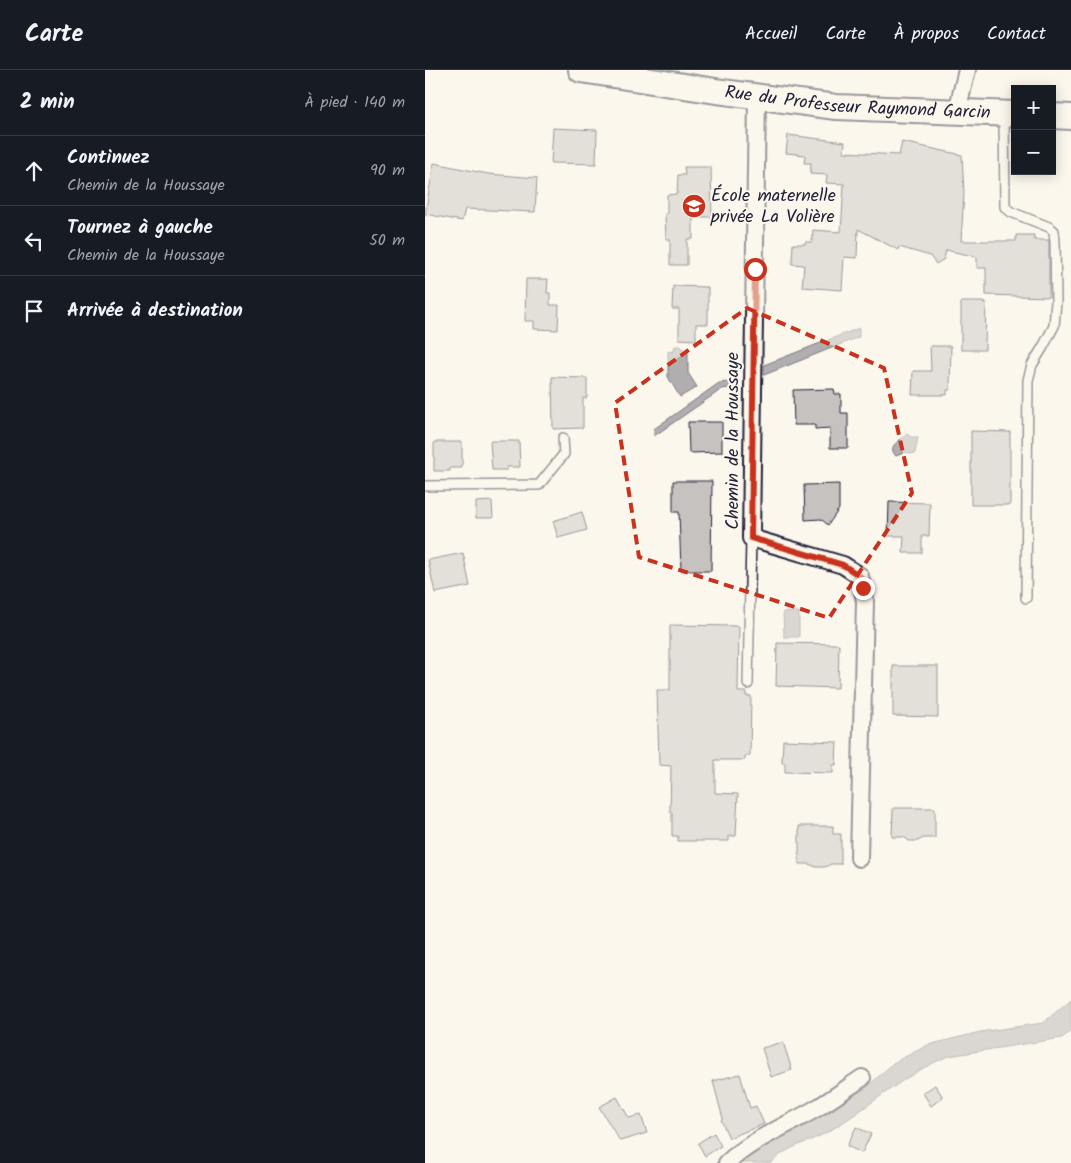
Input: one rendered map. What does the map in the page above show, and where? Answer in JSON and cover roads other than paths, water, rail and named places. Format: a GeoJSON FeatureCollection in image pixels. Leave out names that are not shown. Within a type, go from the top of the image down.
{"type":"FeatureCollection","features":[{"type":"Feature","properties":{"kind":"street","name":"Rue du Professeur Raymond Garcin"},"geometry":{"type":"LineString","coordinates":[[581,70],[836,107],[1009,114]]}},
{"type":"Feature","properties":{"kind":"street"},"geometry":{"type":"LineString","coordinates":[[957,111],[967,70]]}},
{"type":"Feature","properties":{"kind":"street","name":"Chemin de la Houssaye"},"geometry":{"type":"LineString","coordinates":[[757,97],[751,538],[843,565],[860,576],[865,601],[859,858]]}},
{"type":"Feature","properties":{"kind":"street"},"geometry":{"type":"LineString","coordinates":[[1056,116],[1071,117]]}},
{"type":"Feature","properties":{"kind":"street"},"geometry":{"type":"LineString","coordinates":[[727,1163],[743,1149],[773,1130],[816,1108],[862,1078]]}},
{"type":"Feature","properties":{"kind":"lane"},"geometry":{"type":"LineString","coordinates":[[1009,114],[1005,207],[1011,212],[1049,226],[1054,231],[1055,242],[1056,301],[1054,326],[1032,365],[1028,380],[1026,598]]}},
{"type":"Feature","properties":{"kind":"lane"},"geometry":{"type":"LineString","coordinates":[[425,486],[539,484],[564,454],[563,438]]}},
{"type":"Feature","properties":{"kind":"lane"},"geometry":{"type":"LineString","coordinates":[[748,684],[751,538]]}},
{"type":"Feature","properties":{"kind":"place","name":"École maternelle privée La Volière"},"geometry":{"type":"Point","coordinates":[694,206]}}]}
